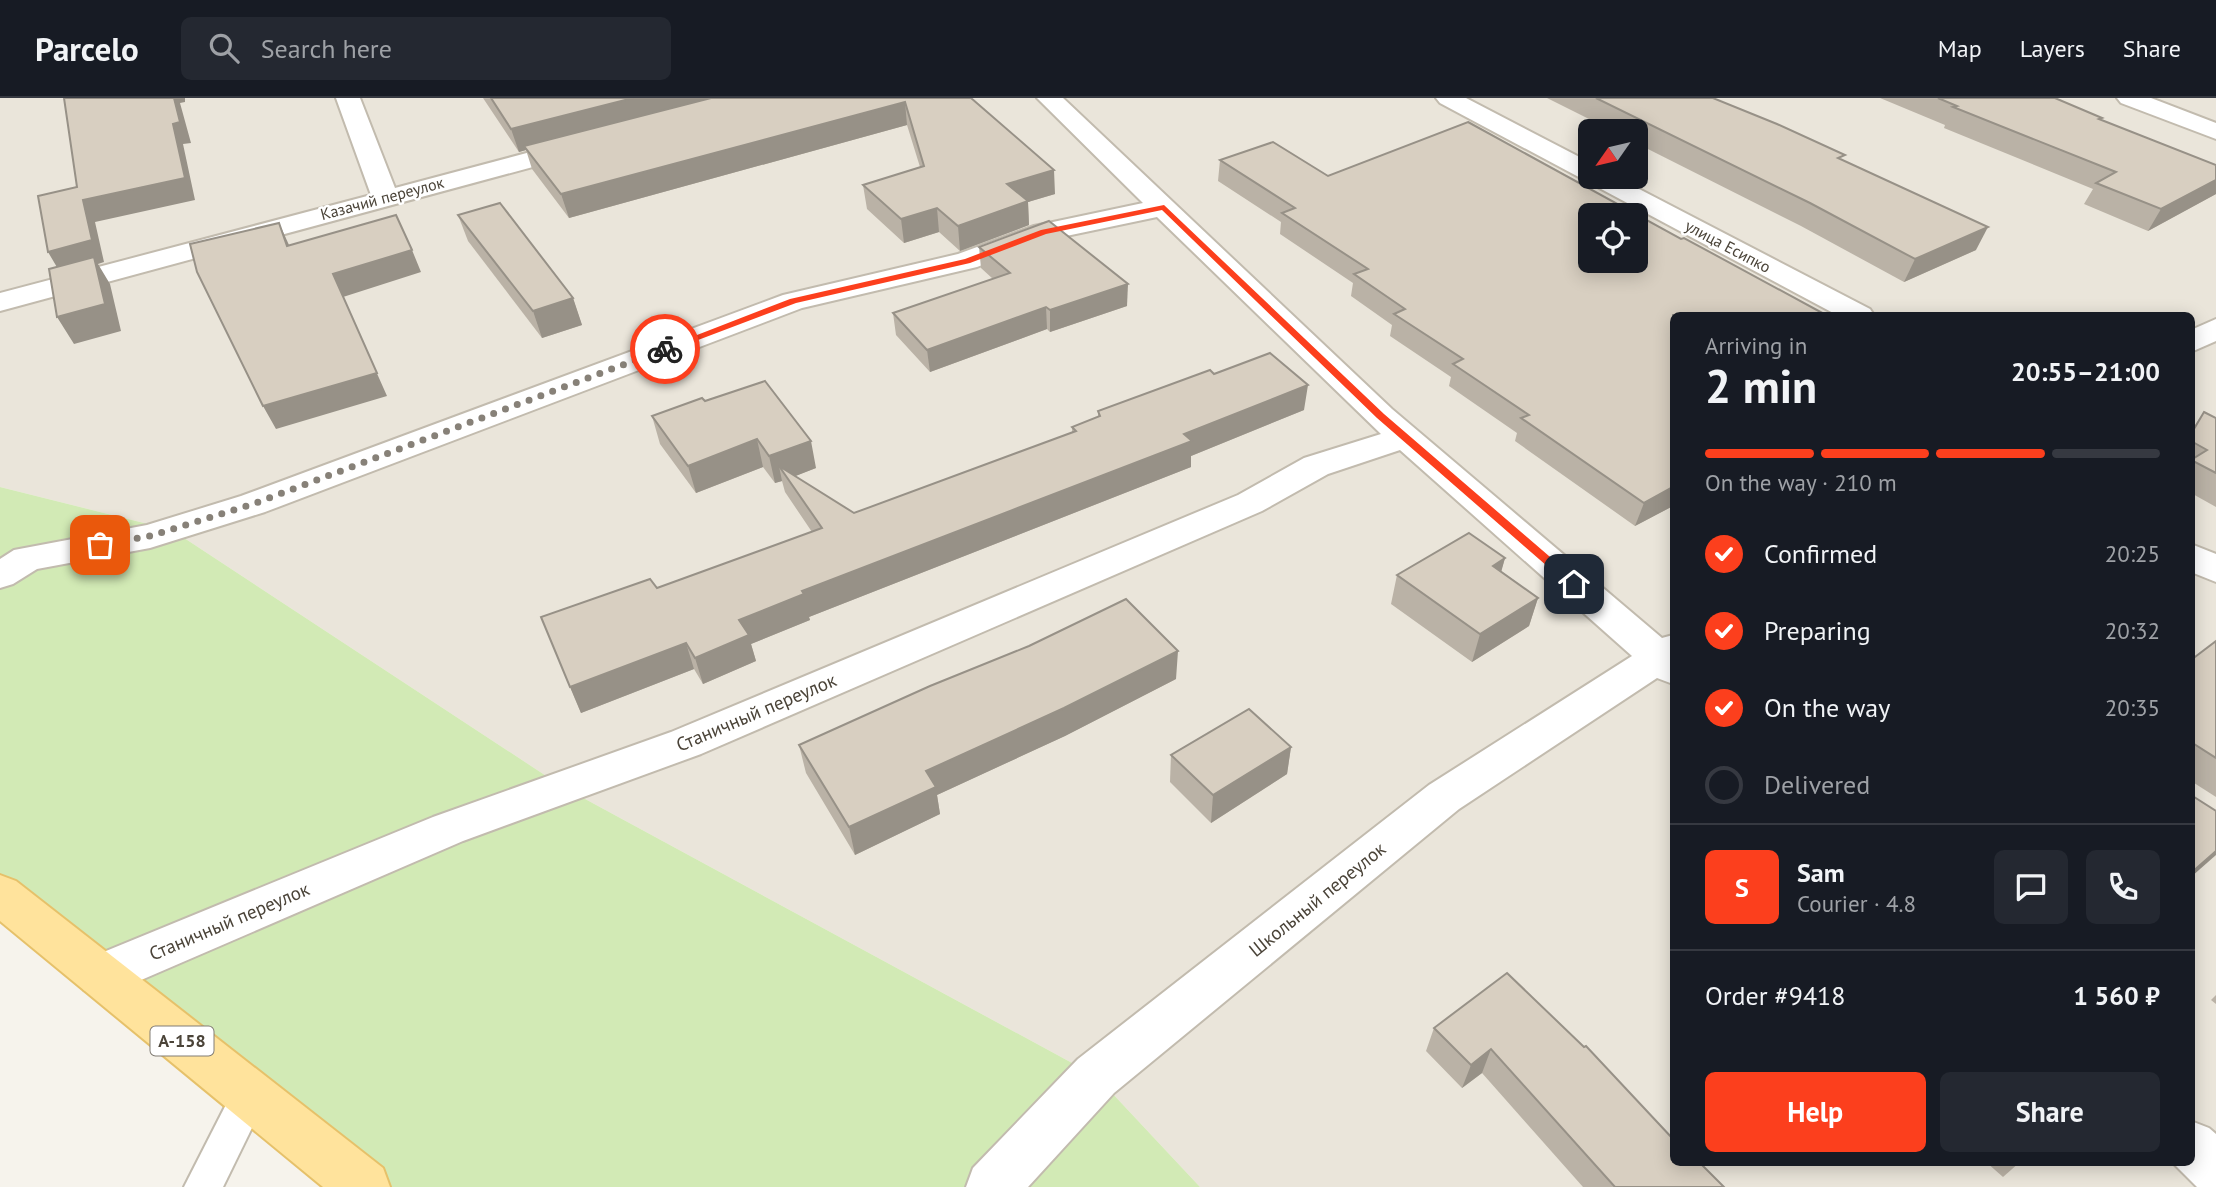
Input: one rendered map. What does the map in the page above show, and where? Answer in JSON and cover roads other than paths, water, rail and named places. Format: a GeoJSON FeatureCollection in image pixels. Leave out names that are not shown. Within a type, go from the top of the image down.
{"type":"FeatureCollection","features":[{"type":"Feature","properties":{"kind":"main road","name":"А-158"},"geometry":{"type":"LineString","coordinates":[[0,894],[365,1187]]}},
{"type":"Feature","properties":{"kind":"street"},"geometry":{"type":"LineString","coordinates":[[348,98],[385,197]]}},
{"type":"Feature","properties":{"kind":"street"},"geometry":{"type":"LineString","coordinates":[[1049,98],[1405,437],[1668,659]]}},
{"type":"Feature","properties":{"kind":"street"},"geometry":{"type":"LineString","coordinates":[[1448,98],[1578,166]]}},
{"type":"Feature","properties":{"kind":"street"},"geometry":{"type":"LineString","coordinates":[[2129,98],[2216,132]]}},
{"type":"Feature","properties":{"kind":"street","name":"Казачий переулок"},"geometry":{"type":"LineString","coordinates":[[0,302],[608,139]]}},
{"type":"Feature","properties":{"kind":"street","name":"улица Есипко"},"geometry":{"type":"LineString","coordinates":[[1620,189],[1853,312]]}},
{"type":"Feature","properties":{"kind":"street"},"geometry":{"type":"LineString","coordinates":[[0,575],[27,559],[150,536],[253,504],[793,301],[967,261],[1044,232],[1164,207]]}},
{"type":"Feature","properties":{"kind":"street"},"geometry":{"type":"LineString","coordinates":[[2195,341],[2216,328]]}},
{"type":"Feature","properties":{"kind":"street","name":"Станичный переулок"},"geometry":{"type":"LineString","coordinates":[[101,975],[448,830],[686,743],[1250,503],[1316,466],[1405,437]]}},
{"type":"Feature","properties":{"kind":"street"},"geometry":{"type":"LineString","coordinates":[[2195,558],[2216,570]]}},
{"type":"Feature","properties":{"kind":"street","name":"Школьный переулок"},"geometry":{"type":"LineString","coordinates":[[992,1187],[1096,1076],[1433,805],[1668,659]]}},
{"type":"Feature","properties":{"kind":"street"},"geometry":{"type":"LineString","coordinates":[[2195,1150],[2216,1169]]}},
{"type":"Feature","properties":{"kind":"lane"},"geometry":{"type":"LineString","coordinates":[[203,1187],[250,1095]]}}]}
